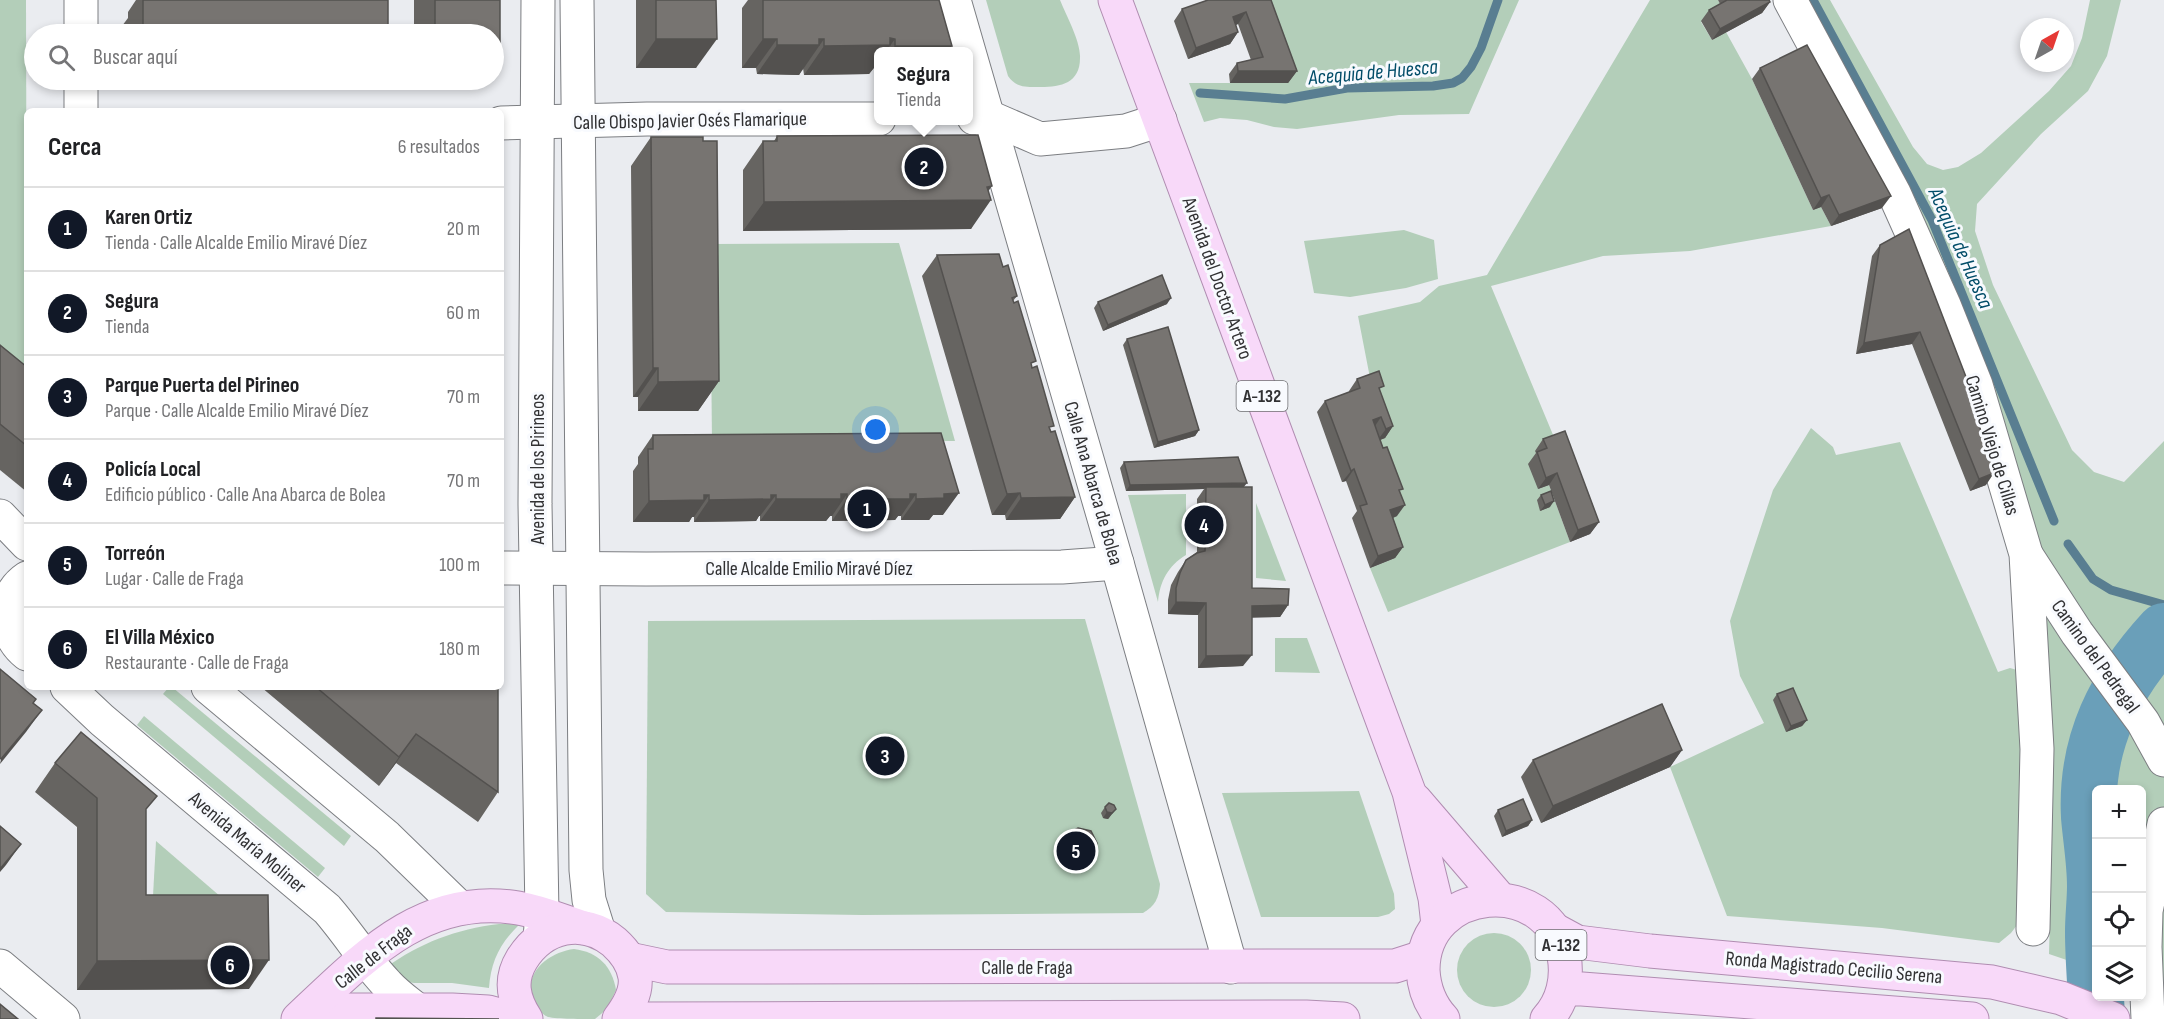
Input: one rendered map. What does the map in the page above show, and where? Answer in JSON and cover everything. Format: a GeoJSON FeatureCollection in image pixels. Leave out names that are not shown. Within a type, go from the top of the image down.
{"type":"FeatureCollection","features":[{"type":"Feature","properties":{"kind":"main road","name":"Avenida del Doctor Artero"},"geometry":{"type":"LineString","coordinates":[[1115,0],[1409,792],[1435,898],[1438,925]]}},
{"type":"Feature","properties":{"kind":"main road","name":"Avenida del Doctor Artero"},"geometry":{"type":"LineString","coordinates":[[1409,792],[1465,860],[1500,898]]}},
{"type":"Feature","properties":{"kind":"main road"},"geometry":{"type":"LineString","coordinates":[[1443,1019],[1434,1009],[1424,984],[1423,957],[1429,940],[1438,925],[1455,910],[1476,901],[1500,898]]}},
{"type":"Feature","properties":{"kind":"main road","name":"A-132"},"geometry":{"type":"LineString","coordinates":[[1500,898],[1520,903],[1538,914],[1553,929],[1563,948],[1566,968],[1558,1006]]}},
{"type":"Feature","properties":{"kind":"main road","name":"Calle de Fraga"},"geometry":{"type":"LineString","coordinates":[[320,1014],[365,958],[392,937],[417,922],[459,907],[507,907],[541,926]]}},
{"type":"Feature","properties":{"kind":"main road"},"geometry":{"type":"LineString","coordinates":[[526,1019],[518,1006],[513,981],[541,926],[554,931],[569,927],[591,930],[621,948],[629,959],[635,977],[634,993],[619,1019]]}},
{"type":"Feature","properties":{"kind":"main road","name":"Ronda Magistrado Cecilio Serena"},"geometry":{"type":"LineString","coordinates":[[1553,929],[1577,942],[1640,950],[1992,982],[2061,998],[2113,1019]]}},
{"type":"Feature","properties":{"kind":"main road","name":"Calle de Fraga"},"geometry":{"type":"LineString","coordinates":[[629,959],[667,967],[1395,966],[1423,957]]}},
{"type":"Feature","properties":{"kind":"main road","name":"Ronda Magistrado Cecilio Serena"},"geometry":{"type":"LineString","coordinates":[[1558,1006],[1972,1019]]}},
{"type":"Feature","properties":{"kind":"main road","name":"Calle de Fraga"},"geometry":{"type":"LineString","coordinates":[[320,1014],[416,1009],[488,1012],[515,1019]]}},
{"type":"Feature","properties":{"kind":"main road"},"geometry":{"type":"LineString","coordinates":[[640,1019],[970,1017],[1306,1017],[1343,1019]]}},
{"type":"Feature","properties":{"kind":"street"},"geometry":{"type":"LineString","coordinates":[[81,0],[81,24]]}},
{"type":"Feature","properties":{"kind":"street","name":"Avenida de los Pirineos"},"geometry":{"type":"LineString","coordinates":[[538,0],[536,492],[541,926]]}},
{"type":"Feature","properties":{"kind":"street"},"geometry":{"type":"LineString","coordinates":[[577,0],[586,870],[591,930]]}},
{"type":"Feature","properties":{"kind":"street","name":"Calle Ana Abarca de Bolea"},"geometry":{"type":"LineString","coordinates":[[954,0],[964,47]]}},
{"type":"Feature","properties":{"kind":"street","name":"Camino Viejo de Cillas"},"geometry":{"type":"LineString","coordinates":[[1790,0],[1894,193],[1944,305],[1976,385],[2026,554],[2037,749],[2033,929]]}},
{"type":"Feature","properties":{"kind":"street"},"geometry":{"type":"LineString","coordinates":[[81,90],[81,108]]}},
{"type":"Feature","properties":{"kind":"street","name":"Calle Ana Abarca de Bolea"},"geometry":{"type":"LineString","coordinates":[[973,90],[979,118],[1118,564],[1231,966]]}},
{"type":"Feature","properties":{"kind":"street"},"geometry":{"type":"LineString","coordinates":[[979,118],[1040,139],[1126,131],[1160,120]]}},
{"type":"Feature","properties":{"kind":"street","name":"Calle Obispo Javier Osés Flamarique"},"geometry":{"type":"LineString","coordinates":[[504,123],[647,119],[874,119]]}},
{"type":"Feature","properties":{"kind":"street"},"geometry":{"type":"LineString","coordinates":[[0,516],[24,541]]}},
{"type":"Feature","properties":{"kind":"street","name":"Camino del Pedregal"},"geometry":{"type":"LineString","coordinates":[[2026,554],[2077,633],[2142,722],[2160,749],[2164,760]]}},
{"type":"Feature","properties":{"kind":"street","name":"Calle Alcalde Emilio Miravé Díez"},"geometry":{"type":"LineString","coordinates":[[504,568],[1050,567],[1118,564]]}},
{"type":"Feature","properties":{"kind":"street"},"geometry":{"type":"LineString","coordinates":[[12,640],[6,624],[8,600],[14,589],[24,581]]}},
{"type":"Feature","properties":{"kind":"street","name":"Avenida María Moliner"},"geometry":{"type":"LineString","coordinates":[[70,690],[102,720],[327,909],[348,932],[365,958],[388,986],[416,1009]]}},
{"type":"Feature","properties":{"kind":"street"},"geometry":{"type":"LineString","coordinates":[[212,690],[387,837],[459,907]]}},
{"type":"Feature","properties":{"kind":"street"},"geometry":{"type":"LineString","coordinates":[[2148,1019],[2146,911],[2164,824]]}},
{"type":"Feature","properties":{"kind":"street"},"geometry":{"type":"LineString","coordinates":[[0,966],[63,1019]]}},
{"type":"Feature","properties":{"kind":"green space"},"geometry":{"type":"Polygon","coordinates":[[[0,0],[26,0],[26,24],[24,24],[26,108],[24,108],[24,393],[0,373],[0,0]]]}},
{"type":"Feature","properties":{"kind":"green space"},"geometry":{"type":"Polygon","coordinates":[[[986,0],[1060,0],[1080,52],[1079,66],[1073,78],[1056,86],[1041,87],[1022,86],[1011,80],[986,0]]]}},
{"type":"Feature","properties":{"kind":"green space"},"geometry":{"type":"Polygon","coordinates":[[[1258,0],[1519,0],[1469,114],[1399,115],[1297,129],[1274,127],[1247,120],[1220,118],[1204,122],[1189,83],[1288,83],[1258,0]]]}},
{"type":"Feature","properties":{"kind":"green space"},"geometry":{"type":"Polygon","coordinates":[[[1650,0],[1718,0],[1723,10],[1701,22],[1712,40],[1726,32],[1752,79],[1813,210],[1821,207],[1831,226],[1690,251],[1603,256],[1491,286],[1556,442],[1539,460],[1538,489],[1549,485],[1570,542],[1388,612],[1370,568],[1395,558],[1382,522],[1396,516],[1379,459],[1371,383],[1358,316],[1420,302],[1439,286],[1487,275],[1650,0]]]}},
{"type":"Feature","properties":{"kind":"green space"},"geometry":{"type":"Polygon","coordinates":[[[1800,0],[1830,0],[1913,147],[1927,164],[1943,170],[1958,167],[1981,153],[2049,91],[2066,72],[2074,72],[2074,58],[2082,38],[2090,0],[2121,0],[2107,56],[2088,91],[2041,134],[1977,204],[1975,231],[1993,285],[2072,450],[2094,472],[2124,482],[2164,441],[2164,999],[2146,990],[2146,785],[2092,785],[2092,969],[2049,954],[2050,915],[2045,881],[2033,528],[1800,0]]]}},
{"type":"Feature","properties":{"kind":"green space"},"geometry":{"type":"Polygon","coordinates":[[[1404,230],[1434,240],[1438,279],[1406,288],[1350,297],[1314,293],[1304,241],[1404,230]]]}},
{"type":"Feature","properties":{"kind":"green space"},"geometry":{"type":"Polygon","coordinates":[[[899,243],[955,441],[712,442],[710,244],[899,243]]]}},
{"type":"Feature","properties":{"kind":"green space"},"geometry":{"type":"Polygon","coordinates":[[[1811,428],[1833,447],[1836,455],[1900,442],[1998,672],[2010,668],[2017,670],[2028,809],[2020,921],[1999,943],[1882,928],[1727,916],[1670,767],[1764,723],[1740,676],[1730,621],[1773,490],[1811,428]]]}},
{"type":"Feature","properties":{"kind":"green space"},"geometry":{"type":"Polygon","coordinates":[[[1186,494],[1186,555],[1174,564],[1166,575],[1158,602],[1128,495],[1186,494]]]}},
{"type":"Feature","properties":{"kind":"green space"},"geometry":{"type":"Polygon","coordinates":[[[1256,503],[1286,581],[1256,578],[1256,503]]]}},
{"type":"Feature","properties":{"kind":"green space"},"geometry":{"type":"Polygon","coordinates":[[[1085,619],[1160,884],[1156,901],[1143,913],[862,915],[666,912],[646,894],[648,621],[1085,619]]]}},
{"type":"Feature","properties":{"kind":"green space"},"geometry":{"type":"Polygon","coordinates":[[[1275,638],[1307,638],[1320,673],[1275,672],[1275,638]]]}},
{"type":"Feature","properties":{"kind":"green space"},"geometry":{"type":"Polygon","coordinates":[[[166,690],[176,690],[351,836],[344,846],[163,694],[166,690]]]}},
{"type":"Feature","properties":{"kind":"green space"},"geometry":{"type":"Polygon","coordinates":[[[144,716],[325,868],[318,877],[137,725],[144,716]]]}},
{"type":"Feature","properties":{"kind":"green space"},"geometry":{"type":"Polygon","coordinates":[[[1359,791],[1394,894],[1395,909],[1389,914],[1378,917],[1261,917],[1222,793],[1359,791]]]}},
{"type":"Feature","properties":{"kind":"green space"},"geometry":{"type":"Polygon","coordinates":[[[156,841],[221,897],[153,896],[156,841]]]}},
{"type":"Feature","properties":{"kind":"green space"},"geometry":{"type":"Polygon","coordinates":[[[499,924],[520,924],[507,938],[494,961],[489,988],[452,983],[403,981],[385,968],[425,944],[468,929],[499,924]]]}},
{"type":"Feature","properties":{"kind":"green space"},"geometry":{"type":"Polygon","coordinates":[[[1494,933],[1508,936],[1520,944],[1528,956],[1531,970],[1528,984],[1520,996],[1508,1004],[1494,1007],[1480,1004],[1468,996],[1460,984],[1457,970],[1460,956],[1468,944],[1480,936],[1494,933]]]}},
{"type":"Feature","properties":{"kind":"green space"},"geometry":{"type":"Polygon","coordinates":[[[574,949],[597,957],[607,967],[614,981],[616,990],[607,1009],[595,1019],[548,1017],[539,1010],[533,1000],[531,981],[540,965],[556,954],[574,949]]]}},
{"type":"Feature","properties":{"kind":"building"},"geometry":{"type":"Polygon","coordinates":[[[143,0],[388,0],[388,24],[143,24],[143,0]]]}},
{"type":"Feature","properties":{"kind":"building"},"geometry":{"type":"Polygon","coordinates":[[[435,0],[500,0],[500,24],[435,24],[435,0]]]}},
{"type":"Feature","properties":{"kind":"building"},"geometry":{"type":"Polygon","coordinates":[[[656,0],[716,0],[717,39],[656,39],[656,0]]]}},
{"type":"Feature","properties":{"kind":"building"},"geometry":{"type":"Polygon","coordinates":[[[763,0],[939,0],[952,46],[895,46],[895,39],[890,38],[890,45],[824,46],[824,39],[819,39],[819,45],[777,45],[777,39],[763,39],[763,0]]]}},
{"type":"Feature","properties":{"kind":"building"},"geometry":{"type":"Polygon","coordinates":[[[1208,0],[1271,0],[1297,71],[1238,71],[1237,63],[1263,57],[1246,12],[1233,17],[1238,32],[1196,48],[1182,9],[1208,0]]]}},
{"type":"Feature","properties":{"kind":"building"},"geometry":{"type":"Polygon","coordinates":[[[1727,0],[1769,0],[1770,2],[1720,29],[1709,10],[1727,0]]]}},
{"type":"Feature","properties":{"kind":"building"},"geometry":{"type":"Polygon","coordinates":[[[1807,45],[1891,196],[1839,215],[1829,195],[1821,198],[1760,68],[1807,45]]]}},
{"type":"Feature","properties":{"kind":"building"},"geometry":{"type":"Polygon","coordinates":[[[978,135],[992,186],[987,187],[991,200],[764,202],[763,141],[777,141],[777,136],[978,135]]]}},
{"type":"Feature","properties":{"kind":"building"},"geometry":{"type":"Polygon","coordinates":[[[651,137],[703,137],[703,141],[717,141],[719,381],[658,382],[658,368],[653,368],[651,137]]]}},
{"type":"Feature","properties":{"kind":"building"},"geometry":{"type":"Polygon","coordinates":[[[1909,229],[1973,395],[1970,396],[1994,473],[1979,479],[1920,332],[1864,343],[1880,245],[1909,229]]]}},
{"type":"Feature","properties":{"kind":"building"},"geometry":{"type":"Polygon","coordinates":[[[999,254],[1003,267],[1008,265],[1017,296],[1012,298],[1014,303],[1018,301],[1036,361],[1031,363],[1032,368],[1037,366],[1054,426],[1049,427],[1051,432],[1055,431],[1075,497],[1021,498],[1020,493],[1007,494],[937,255],[999,254]]]}},
{"type":"Feature","properties":{"kind":"building"},"geometry":{"type":"Polygon","coordinates":[[[1162,275],[1171,298],[1108,325],[1098,302],[1162,275]]]}},
{"type":"Feature","properties":{"kind":"building"},"geometry":{"type":"Polygon","coordinates":[[[1168,327],[1199,430],[1158,442],[1127,339],[1168,327]]]}},
{"type":"Feature","properties":{"kind":"building"},"geometry":{"type":"Polygon","coordinates":[[[0,345],[24,365],[24,444],[0,424],[0,345]]]}},
{"type":"Feature","properties":{"kind":"building"},"geometry":{"type":"Polygon","coordinates":[[[1379,371],[1384,386],[1379,388],[1393,426],[1386,429],[1381,417],[1373,420],[1383,448],[1387,447],[1403,489],[1399,490],[1405,505],[1390,510],[1403,547],[1378,556],[1360,506],[1367,504],[1354,469],[1351,471],[1325,401],[1360,388],[1357,379],[1379,371]]]}},
{"type":"Feature","properties":{"kind":"building"},"geometry":{"type":"Polygon","coordinates":[[[1565,431],[1599,522],[1578,530],[1557,473],[1546,478],[1537,452],[1547,448],[1543,439],[1565,431]]]}},
{"type":"Feature","properties":{"kind":"building"},"geometry":{"type":"Polygon","coordinates":[[[941,433],[959,493],[944,494],[944,498],[916,499],[916,494],[910,494],[910,499],[847,499],[847,494],[841,494],[841,499],[776,499],[776,495],[771,495],[771,499],[709,500],[709,495],[704,495],[704,500],[649,501],[648,449],[653,449],[653,435],[941,433]]]}},
{"type":"Feature","properties":{"kind":"building"},"geometry":{"type":"Polygon","coordinates":[[[1238,457],[1247,483],[1130,485],[1124,462],[1238,457]]]}},
{"type":"Feature","properties":{"kind":"building"},"geometry":{"type":"Polygon","coordinates":[[[1206,487],[1252,487],[1252,588],[1289,589],[1288,605],[1252,606],[1252,655],[1206,656],[1206,603],[1176,602],[1176,588],[1186,560],[1205,551],[1206,487]]]}},
{"type":"Feature","properties":{"kind":"building"},"geometry":{"type":"Polygon","coordinates":[[[1551,491],[1554,501],[1545,505],[1541,495],[1551,491]]]}},
{"type":"Feature","properties":{"kind":"building"},"geometry":{"type":"Polygon","coordinates":[[[0,669],[36,699],[33,703],[42,710],[0,758],[0,669]]]}},
{"type":"Feature","properties":{"kind":"building"},"geometry":{"type":"Polygon","coordinates":[[[1793,688],[1807,720],[1791,726],[1777,694],[1793,688]]]}},
{"type":"Feature","properties":{"kind":"building"},"geometry":{"type":"Polygon","coordinates":[[[320,690],[498,690],[498,792],[416,734],[399,757],[320,690]]]}},
{"type":"Feature","properties":{"kind":"building"},"geometry":{"type":"Polygon","coordinates":[[[1662,704],[1682,750],[1553,806],[1533,760],[1662,704]]]}},
{"type":"Feature","properties":{"kind":"building"},"geometry":{"type":"Polygon","coordinates":[[[81,732],[157,796],[146,809],[146,895],[268,895],[269,960],[97,961],[97,798],[55,763],[81,732]]]}},
{"type":"Feature","properties":{"kind":"building"},"geometry":{"type":"Polygon","coordinates":[[[1523,799],[1532,820],[1506,831],[1498,810],[1523,799]]]}},
{"type":"Feature","properties":{"kind":"building"},"geometry":{"type":"Polygon","coordinates":[[[1109,803],[1116,809],[1112,813],[1107,812],[1105,807],[1109,803]]]}},
{"type":"Feature","properties":{"kind":"building"},"geometry":{"type":"Polygon","coordinates":[[[0,826],[21,844],[0,869],[0,826]]]}},
{"type":"Feature","properties":{"kind":"building"},"geometry":{"type":"Polygon","coordinates":[[[1078,828],[1091,831],[1097,843],[1094,856],[1082,863],[1069,859],[1062,847],[1066,834],[1078,828]]]}},
{"type":"Feature","properties":{"kind":"building"},"geometry":{"type":"Polygon","coordinates":[[[0,1004],[18,1019],[0,1019],[0,1004]]]}},
{"type":"Feature","properties":{"kind":"building"},"geometry":{"type":"Polygon","coordinates":[[[376,1018],[499,1019],[376,1019],[376,1018]]]}},
{"type":"Feature","properties":{"kind":"waterway","name":"Acequia de Huesca"},"geometry":{"type":"LineString","coordinates":[[1200,93],[1285,99],[1347,88],[1433,86],[1453,83],[1462,78],[1471,67],[1481,48],[1498,0]]}},
{"type":"Feature","properties":{"kind":"waterway","name":"Acequia de Huesca"},"geometry":{"type":"LineString","coordinates":[[1813,0],[1932,220],[2054,521]]}},
{"type":"Feature","properties":{"kind":"waterway","name":"Acequia de Huesca"},"geometry":{"type":"LineString","coordinates":[[2068,544],[2093,579],[2111,590],[2164,605]]}},
{"type":"Feature","properties":{"kind":"waterway"},"geometry":{"type":"LineString","coordinates":[[2097,1019],[2093,943],[2095,877],[2089,817],[2092,764],[2098,740],[2118,694],[2131,672],[2164,631]]}},
{"type":"Feature","properties":{"kind":"place","name":"Segura"},"geometry":{"type":"Point","coordinates":[924,167]}},
{"type":"Feature","properties":{"kind":"place","name":"Karen Ortiz"},"geometry":{"type":"Point","coordinates":[867,509]}},
{"type":"Feature","properties":{"kind":"place","name":"Policía Local"},"geometry":{"type":"Point","coordinates":[1204,525]}},
{"type":"Feature","properties":{"kind":"place","name":"Parque Puerta del Pirineo"},"geometry":{"type":"Point","coordinates":[885,756]}},
{"type":"Feature","properties":{"kind":"place","name":"Torreón"},"geometry":{"type":"Point","coordinates":[1076,851]}},
{"type":"Feature","properties":{"kind":"place","name":"El Villa México"},"geometry":{"type":"Point","coordinates":[230,965]}}]}
